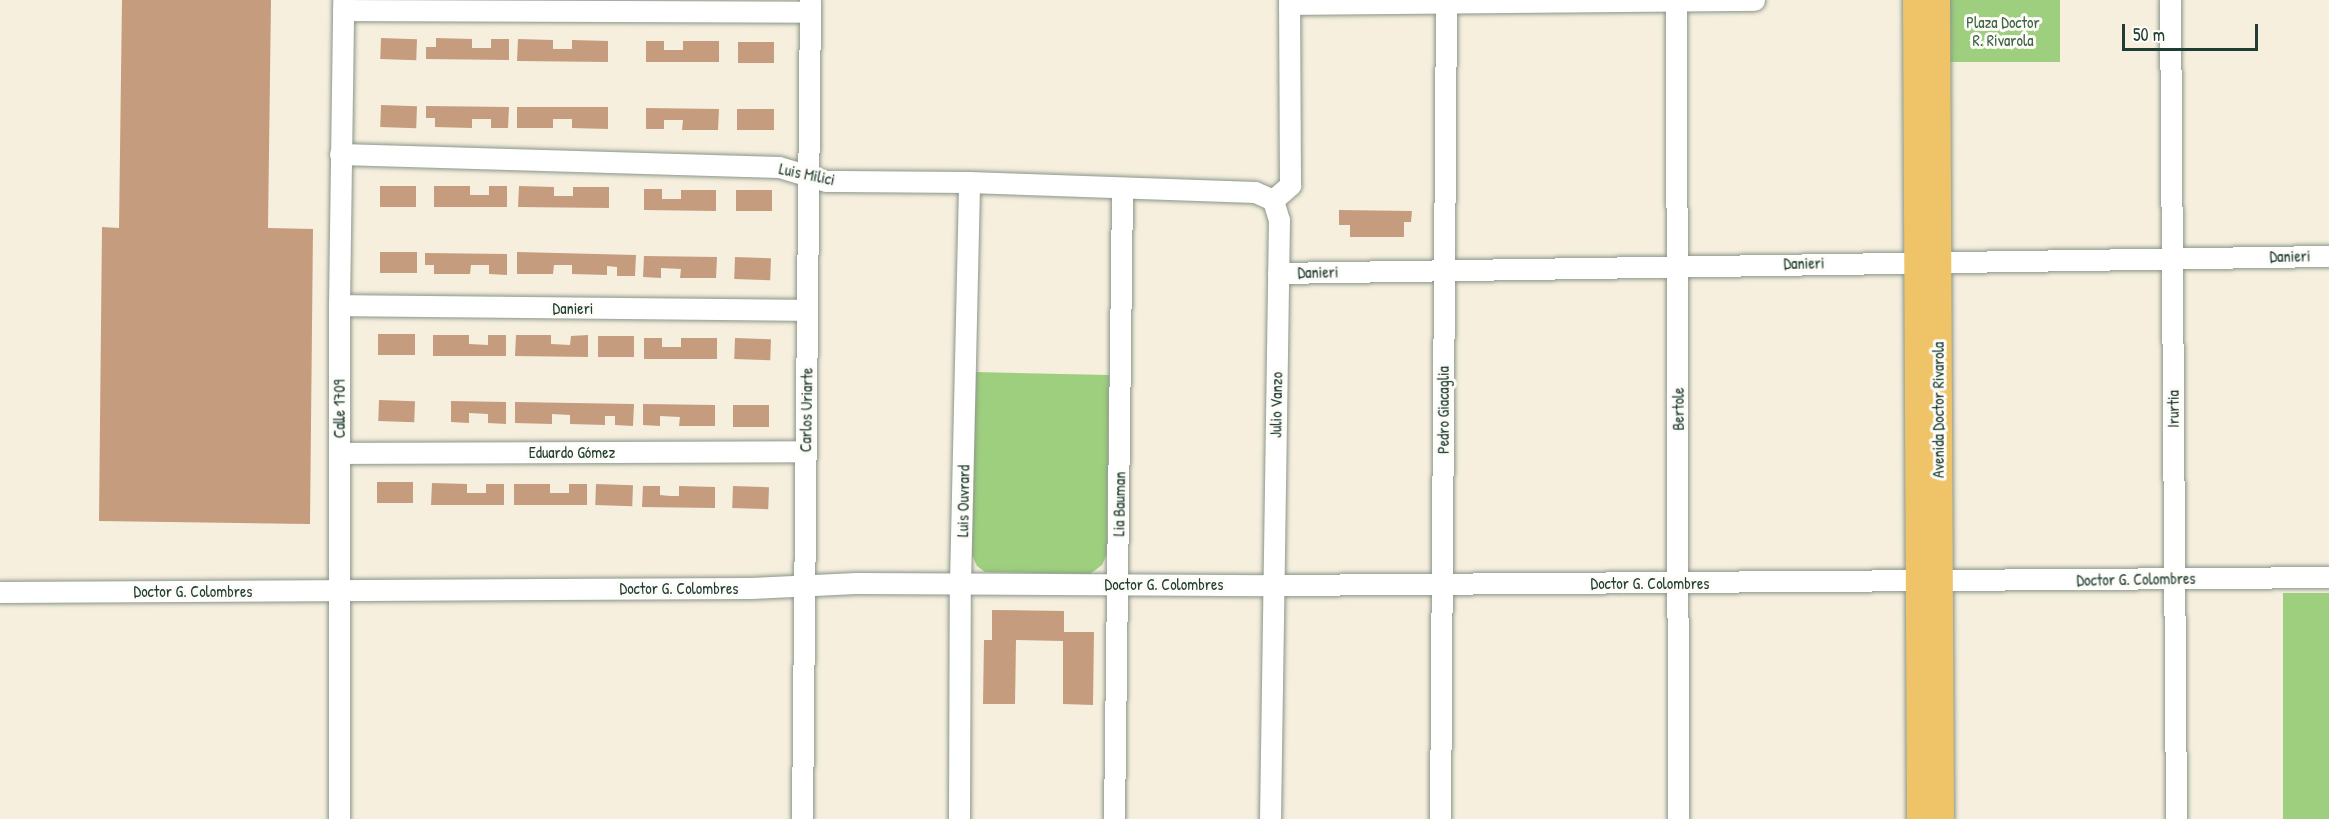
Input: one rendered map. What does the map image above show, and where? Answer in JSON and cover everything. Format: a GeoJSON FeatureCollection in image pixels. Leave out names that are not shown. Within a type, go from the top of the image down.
{"type":"FeatureCollection","features":[{"type":"Feature","properties":{"kind":"main road","name":"Avenida Doctor Rivarola"},"geometry":{"type":"LineString","coordinates":[[1916,0],[1927,260],[1929,581],[1940,819]]}},
{"type":"Feature","properties":{"kind":"main road","name":"Avenida Doctor Rivarola"},"geometry":{"type":"LineString","coordinates":[[1927,260],[1936,0]]}},
{"type":"Feature","properties":{"kind":"main road","name":"Avenida Doctor Rivarola"},"geometry":{"type":"LineString","coordinates":[[1920,819],[1929,581]]}},
{"type":"Feature","properties":{"kind":"street","name":"Bertole"},"geometry":{"type":"LineString","coordinates":[[1676,0],[1678,819]]}},
{"type":"Feature","properties":{"kind":"street"},"geometry":{"type":"LineString","coordinates":[[1273,200],[1290,185],[1289,2],[1754,0]]}},
{"type":"Feature","properties":{"kind":"street","name":"Irurtia"},"geometry":{"type":"LineString","coordinates":[[2170,0],[2176,819]]}},
{"type":"Feature","properties":{"kind":"street","name":"Pedro Giacaglia"},"geometry":{"type":"LineString","coordinates":[[1440,819],[1446,1]]}},
{"type":"Feature","properties":{"kind":"street"},"geometry":{"type":"LineString","coordinates":[[343,5],[810,6]]}},
{"type":"Feature","properties":{"kind":"street","name":"Calle 1709"},"geometry":{"type":"LineString","coordinates":[[339,819],[339,306],[343,5]]}},
{"type":"Feature","properties":{"kind":"street","name":"Carlos Uriarte"},"geometry":{"type":"LineString","coordinates":[[802,819],[810,6]]}},
{"type":"Feature","properties":{"kind":"street","name":"Luis Milici"},"geometry":{"type":"LineString","coordinates":[[340,154],[779,167],[826,181],[969,182],[1255,192],[1273,200]]}},
{"type":"Feature","properties":{"kind":"street","name":"Luis Ouvrard"},"geometry":{"type":"LineString","coordinates":[[959,819],[960,583],[969,182]]}},
{"type":"Feature","properties":{"kind":"street","name":"Lia Bauman"},"geometry":{"type":"LineString","coordinates":[[1114,819],[1122,189]]}},
{"type":"Feature","properties":{"kind":"street","name":"Julio Vanzo"},"geometry":{"type":"LineString","coordinates":[[1270,819],[1279,220],[1273,200]]}},
{"type":"Feature","properties":{"kind":"street","name":"Danieri"},"geometry":{"type":"LineString","coordinates":[[1278,273],[1927,260],[2329,256]]}},
{"type":"Feature","properties":{"kind":"street","name":"Danieri"},"geometry":{"type":"LineString","coordinates":[[339,306],[807,310]]}},
{"type":"Feature","properties":{"kind":"street","name":"Eduardo Gómez"},"geometry":{"type":"LineString","coordinates":[[339,453],[805,451]]}},
{"type":"Feature","properties":{"kind":"street","name":"Doctor G. Colombres"},"geometry":{"type":"LineString","coordinates":[[0,592],[751,588],[806,584],[960,583],[1274,585],[2329,577]]}},
{"type":"Feature","properties":{"kind":"green space","name":"Plaza Doctor R. Rivarola"},"geometry":{"type":"Polygon","coordinates":[[[1948,0],[2060,0],[2060,62],[1948,62],[1948,0]]]}},
{"type":"Feature","properties":{"kind":"green space"},"geometry":{"type":"Polygon","coordinates":[[[976,372],[1109,375],[1107,554],[1102,565],[1090,574],[985,572],[977,566],[972,555],[976,372]]]}},
{"type":"Feature","properties":{"kind":"green space"},"geometry":{"type":"Polygon","coordinates":[[[2283,593],[2329,593],[2329,819],[2283,819],[2283,593]]]}},
{"type":"Feature","properties":{"kind":"building"},"geometry":{"type":"Polygon","coordinates":[[[122,0],[271,0],[268,228],[313,229],[310,524],[99,521],[102,227],[119,228],[122,0]]]}},
{"type":"Feature","properties":{"kind":"building"},"geometry":{"type":"Polygon","coordinates":[[[381,38],[417,39],[416,60],[380,59],[381,38]]]}},
{"type":"Feature","properties":{"kind":"building"},"geometry":{"type":"Polygon","coordinates":[[[436,38],[472,39],[472,48],[491,48],[491,39],[509,39],[509,60],[426,59],[426,47],[436,47],[436,38]]]}},
{"type":"Feature","properties":{"kind":"building"},"geometry":{"type":"Polygon","coordinates":[[[518,39],[553,40],[553,49],[572,49],[572,40],[608,41],[608,62],[517,61],[518,39]]]}},
{"type":"Feature","properties":{"kind":"building"},"geometry":{"type":"Polygon","coordinates":[[[646,41],[664,41],[664,50],[683,50],[683,41],[719,41],[719,62],[646,62],[646,41]]]}},
{"type":"Feature","properties":{"kind":"building"},"geometry":{"type":"Polygon","coordinates":[[[738,42],[774,42],[774,63],[738,63],[738,42]]]}},
{"type":"Feature","properties":{"kind":"building"},"geometry":{"type":"Polygon","coordinates":[[[381,105],[417,106],[416,128],[380,127],[381,105]]]}},
{"type":"Feature","properties":{"kind":"building"},"geometry":{"type":"Polygon","coordinates":[[[426,106],[509,107],[508,128],[491,128],[491,119],[472,119],[472,128],[435,127],[435,118],[426,118],[426,106]]]}},
{"type":"Feature","properties":{"kind":"building"},"geometry":{"type":"Polygon","coordinates":[[[517,107],[608,107],[608,129],[572,128],[572,119],[553,119],[553,128],[517,128],[517,107]]]}},
{"type":"Feature","properties":{"kind":"building"},"geometry":{"type":"Polygon","coordinates":[[[646,108],[719,109],[718,130],[682,130],[683,120],[664,120],[664,129],[646,129],[646,108]]]}},
{"type":"Feature","properties":{"kind":"building"},"geometry":{"type":"Polygon","coordinates":[[[737,109],[774,109],[774,130],[737,130],[737,109]]]}},
{"type":"Feature","properties":{"kind":"building"},"geometry":{"type":"Polygon","coordinates":[[[380,186],[416,186],[416,207],[380,207],[380,186]]]}},
{"type":"Feature","properties":{"kind":"building"},"geometry":{"type":"Polygon","coordinates":[[[434,186],[470,186],[470,195],[489,195],[489,186],[507,186],[507,207],[434,207],[434,186]]]}},
{"type":"Feature","properties":{"kind":"building"},"geometry":{"type":"Polygon","coordinates":[[[519,186],[554,187],[554,196],[573,196],[573,187],[609,187],[609,208],[518,207],[519,186]]]}},
{"type":"Feature","properties":{"kind":"building"},"geometry":{"type":"Polygon","coordinates":[[[644,189],[662,189],[662,199],[681,199],[681,190],[716,190],[716,211],[644,210],[644,189]]]}},
{"type":"Feature","properties":{"kind":"building"},"geometry":{"type":"Polygon","coordinates":[[[736,190],[772,190],[772,211],[736,211],[736,190]]]}},
{"type":"Feature","properties":{"kind":"building"},"geometry":{"type":"Polygon","coordinates":[[[1339,210],[1412,211],[1411,222],[1404,222],[1404,237],[1350,237],[1350,225],[1339,225],[1339,210]]]}},
{"type":"Feature","properties":{"kind":"building"},"geometry":{"type":"Polygon","coordinates":[[[380,252],[417,252],[417,273],[380,273],[380,252]]]}},
{"type":"Feature","properties":{"kind":"building"},"geometry":{"type":"Polygon","coordinates":[[[517,252],[636,255],[635,276],[617,276],[617,267],[607,266],[607,275],[572,274],[572,265],[554,265],[553,274],[517,274],[517,252]]]}},
{"type":"Feature","properties":{"kind":"building"},"geometry":{"type":"Polygon","coordinates":[[[425,253],[507,254],[507,275],[489,274],[489,265],[471,265],[470,274],[434,274],[434,265],[425,265],[425,253]]]}},
{"type":"Feature","properties":{"kind":"building"},"geometry":{"type":"Polygon","coordinates":[[[644,256],[717,257],[716,278],[680,278],[681,269],[661,268],[661,278],[643,277],[644,256]]]}},
{"type":"Feature","properties":{"kind":"building"},"geometry":{"type":"Polygon","coordinates":[[[735,257],[771,258],[770,280],[734,279],[735,257]]]}},
{"type":"Feature","properties":{"kind":"building"},"geometry":{"type":"Polygon","coordinates":[[[378,334],[415,334],[415,355],[378,355],[378,334]]]}},
{"type":"Feature","properties":{"kind":"building"},"geometry":{"type":"Polygon","coordinates":[[[433,335],[469,335],[469,344],[488,345],[488,335],[506,335],[506,356],[433,356],[433,335]]]}},
{"type":"Feature","properties":{"kind":"building"},"geometry":{"type":"Polygon","coordinates":[[[516,335],[551,335],[551,344],[570,345],[571,336],[588,335],[588,357],[515,356],[516,335]]]}},
{"type":"Feature","properties":{"kind":"building"},"geometry":{"type":"Polygon","coordinates":[[[598,336],[634,336],[634,357],[598,357],[598,336]]]}},
{"type":"Feature","properties":{"kind":"building"},"geometry":{"type":"Polygon","coordinates":[[[644,338],[662,338],[662,347],[681,347],[681,338],[717,338],[717,359],[644,359],[644,338]]]}},
{"type":"Feature","properties":{"kind":"building"},"geometry":{"type":"Polygon","coordinates":[[[735,338],[771,339],[770,360],[734,359],[735,338]]]}},
{"type":"Feature","properties":{"kind":"building"},"geometry":{"type":"Polygon","coordinates":[[[379,400],[415,401],[414,422],[378,421],[379,400]]]}},
{"type":"Feature","properties":{"kind":"building"},"geometry":{"type":"Polygon","coordinates":[[[451,401],[506,402],[506,424],[488,423],[488,414],[469,413],[469,423],[451,422],[451,401]]]}},
{"type":"Feature","properties":{"kind":"building"},"geometry":{"type":"Polygon","coordinates":[[[515,402],[634,404],[633,426],[615,425],[615,416],[605,416],[605,425],[570,424],[570,415],[552,414],[552,424],[515,423],[515,402]]]}},
{"type":"Feature","properties":{"kind":"building"},"geometry":{"type":"Polygon","coordinates":[[[643,404],[715,405],[715,426],[679,426],[680,417],[660,416],[660,426],[643,425],[643,404]]]}},
{"type":"Feature","properties":{"kind":"building"},"geometry":{"type":"Polygon","coordinates":[[[733,405],[769,405],[769,427],[733,427],[733,405]]]}},
{"type":"Feature","properties":{"kind":"building"},"geometry":{"type":"Polygon","coordinates":[[[377,482],[413,482],[413,503],[377,503],[377,482]]]}},
{"type":"Feature","properties":{"kind":"building"},"geometry":{"type":"Polygon","coordinates":[[[432,483],[467,484],[467,493],[486,493],[486,484],[504,484],[504,505],[431,505],[432,483]]]}},
{"type":"Feature","properties":{"kind":"building"},"geometry":{"type":"Polygon","coordinates":[[[514,484],[550,484],[550,493],[569,493],[569,484],[587,484],[587,505],[514,505],[514,484]]]}},
{"type":"Feature","properties":{"kind":"building"},"geometry":{"type":"Polygon","coordinates":[[[596,484],[633,485],[632,506],[595,505],[596,484]]]}},
{"type":"Feature","properties":{"kind":"building"},"geometry":{"type":"Polygon","coordinates":[[[643,486],[660,486],[660,495],[670,496],[679,496],[679,486],[715,487],[715,508],[642,507],[643,486]]]}},
{"type":"Feature","properties":{"kind":"building"},"geometry":{"type":"Polygon","coordinates":[[[733,486],[769,487],[768,509],[732,508],[733,486]]]}},
{"type":"Feature","properties":{"kind":"building"},"geometry":{"type":"Polygon","coordinates":[[[992,610],[1064,611],[1064,632],[1094,632],[1093,705],[1063,704],[1063,641],[1016,640],[1015,704],[983,704],[984,640],[992,640],[992,610]]]}}]}
